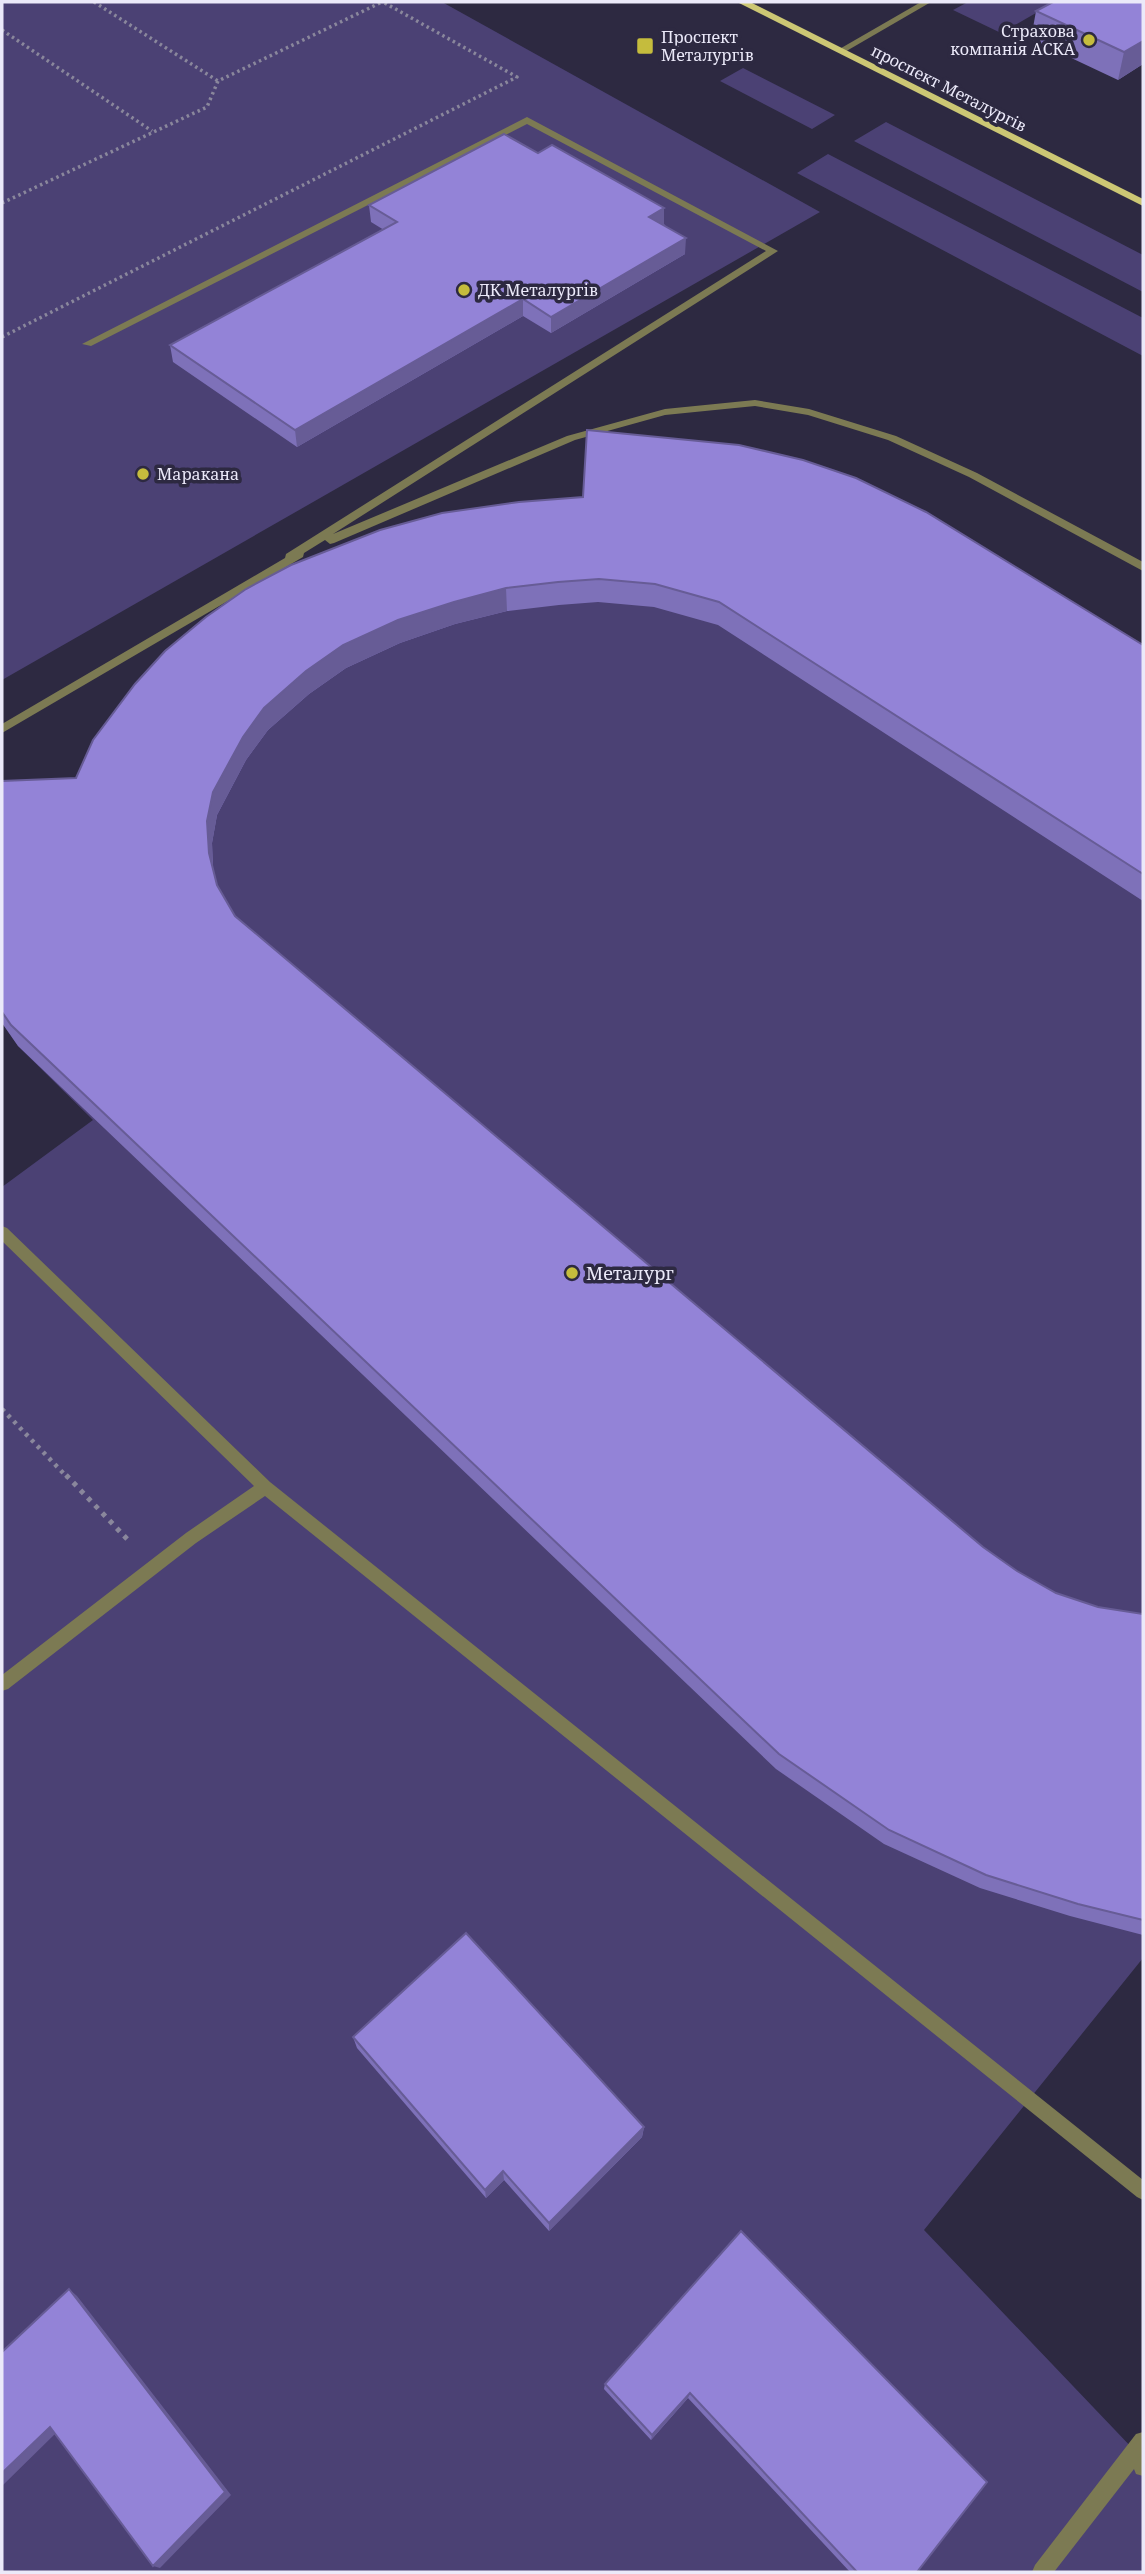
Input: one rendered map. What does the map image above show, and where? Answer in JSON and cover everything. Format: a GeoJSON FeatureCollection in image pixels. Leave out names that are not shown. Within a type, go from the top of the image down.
{"type":"FeatureCollection","features":[{"type":"Feature","properties":{"kind":"main road","name":"проспект Металургів"},"geometry":{"type":"LineString","coordinates":[[741,2],[1143,203]]}},
{"type":"Feature","properties":{"kind":"street"},"geometry":{"type":"LineString","coordinates":[[840,51],[927,2]]}},
{"type":"Feature","properties":{"kind":"street"},"geometry":{"type":"LineString","coordinates":[[2,729],[290,557],[773,251],[527,120],[87,344]]}},
{"type":"Feature","properties":{"kind":"street"},"geometry":{"type":"LineString","coordinates":[[290,557],[571,438],[665,412],[755,403],[809,412],[891,438],[973,475],[1143,567]]}},
{"type":"Feature","properties":{"kind":"street"},"geometry":{"type":"LineString","coordinates":[[2,1232],[265,1487],[1143,2191]]}},
{"type":"Feature","properties":{"kind":"street"},"geometry":{"type":"LineString","coordinates":[[2,1684],[154,1567],[265,1487]]}},
{"type":"Feature","properties":{"kind":"street"},"geometry":{"type":"LineString","coordinates":[[1042,2572],[1141,2453]]}},
{"type":"Feature","properties":{"kind":"path"},"geometry":{"type":"LineString","coordinates":[[94,2],[218,80]]}},
{"type":"Feature","properties":{"kind":"path"},"geometry":{"type":"LineString","coordinates":[[2,203],[207,107],[218,80],[383,2],[517,77],[2,337]]}},
{"type":"Feature","properties":{"kind":"path"},"geometry":{"type":"LineString","coordinates":[[2,30],[153,131]]}},
{"type":"Feature","properties":{"kind":"path"},"geometry":{"type":"LineString","coordinates":[[2,1409],[154,1567]]}},
{"type":"Feature","properties":{"kind":"shaded area"},"geometry":{"type":"Polygon","coordinates":[[[2,2],[442,2],[820,212],[2,680],[2,2]]]}},
{"type":"Feature","properties":{"kind":"shaded area"},"geometry":{"type":"Polygon","coordinates":[[[968,2],[1055,2],[1001,33],[953,10],[968,2]]]}},
{"type":"Feature","properties":{"kind":"shaded area"},"geometry":{"type":"Polygon","coordinates":[[[743,68],[835,115],[812,129],[720,81],[743,68]]]}},
{"type":"Feature","properties":{"kind":"shaded area"},"geometry":{"type":"Polygon","coordinates":[[[886,122],[1143,255],[1143,292],[854,141],[886,122]]]}},
{"type":"Feature","properties":{"kind":"shaded area"},"geometry":{"type":"Polygon","coordinates":[[[828,154],[1143,318],[1143,356],[797,173],[828,154]]]}},
{"type":"Feature","properties":{"kind":"shaded area","name":"Металург"},"geometry":{"type":"Polygon","coordinates":[[[382,553],[1143,671],[1143,1958],[924,2230],[1135,2451],[1143,2441],[1143,2572],[2,2572],[2,1187],[93,1120],[18,1046],[2,1023],[82,800],[382,553]]]}},
{"type":"Feature","properties":{"kind":"building"},"geometry":{"type":"Polygon","coordinates":[[[1053,2],[1143,2],[1143,41],[1124,52],[1036,11],[1053,2]]]}},
{"type":"Feature","properties":{"kind":"building","name":"ДК Металургів"},"geometry":{"type":"Polygon","coordinates":[[[504,134],[538,153],[552,145],[664,208],[649,217],[686,238],[551,317],[523,299],[295,430],[170,345],[397,222],[369,205],[504,134]]]}},
{"type":"Feature","properties":{"kind":"building"},"geometry":{"type":"Polygon","coordinates":[[[587,430],[739,445],[803,460],[856,478],[926,512],[1143,645],[1143,874],[719,602],[655,584],[599,579],[506,588],[454,602],[398,620],[343,645],[306,671],[264,708],[243,737],[213,792],[207,821],[209,853],[217,885],[235,916],[983,1547],[1017,1571],[1056,1593],[1098,1607],[1143,1614],[1143,1920],[1078,1904],[986,1875],[889,1830],[779,1754],[11,1025],[2,1012],[2,781],[76,778],[93,740],[135,684],[165,651],[246,589],[291,565],[380,530],[442,513],[519,502],[583,497],[587,430]]]}},
{"type":"Feature","properties":{"kind":"building"},"geometry":{"type":"Polygon","coordinates":[[[466,1933],[644,2127],[549,2223],[503,2171],[485,2190],[353,2037],[466,1933]]]}},
{"type":"Feature","properties":{"kind":"building"},"geometry":{"type":"Polygon","coordinates":[[[741,2231],[987,2482],[917,2572],[857,2572],[690,2393],[652,2435],[605,2384],[741,2231]]]}},
{"type":"Feature","properties":{"kind":"building"},"geometry":{"type":"Polygon","coordinates":[[[69,2289],[225,2492],[153,2566],[50,2427],[2,2473],[2,2352],[69,2289]]]}},
{"type":"Feature","properties":{"kind":"place","name":"Страхова компанія АСКА"},"geometry":{"type":"Point","coordinates":[1089,40]}},
{"type":"Feature","properties":{"kind":"place","name":"Проспект Металургів"},"geometry":{"type":"Point","coordinates":[645,46]}},
{"type":"Feature","properties":{"kind":"place","name":"ДК Металургів"},"geometry":{"type":"Point","coordinates":[464,290]}},
{"type":"Feature","properties":{"kind":"place","name":"Маракана"},"geometry":{"type":"Point","coordinates":[143,474]}},
{"type":"Feature","properties":{"kind":"place","name":"Металург"},"geometry":{"type":"Point","coordinates":[572,1273]}}]}
